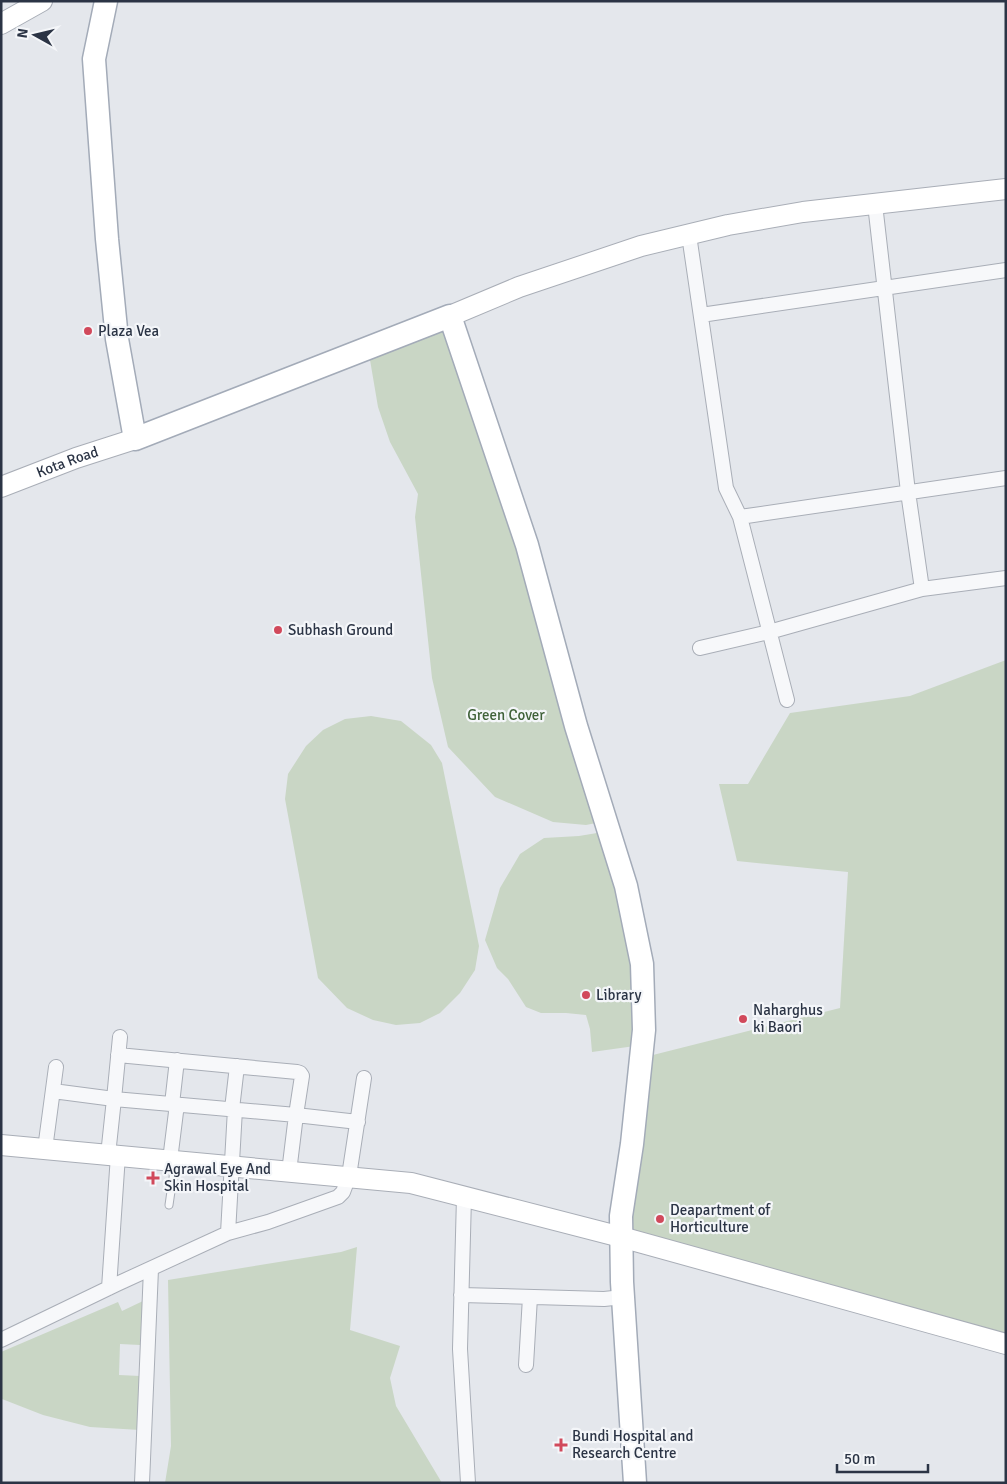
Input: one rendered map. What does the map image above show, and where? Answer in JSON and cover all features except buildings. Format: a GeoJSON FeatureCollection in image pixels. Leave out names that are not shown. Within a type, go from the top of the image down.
{"type":"FeatureCollection","features":[{"type":"Feature","properties":{"kind":"main road"},"geometry":{"type":"LineString","coordinates":[[106,1],[94,59],[107,240],[116,330],[135,439],[450,316],[527,545],[576,726],[626,886],[642,964],[644,1030],[632,1144],[621,1216],[623,1298],[635,1483]]}},
{"type":"Feature","properties":{"kind":"street"},"geometry":{"type":"LineString","coordinates":[[1,24],[42,1]]}},
{"type":"Feature","properties":{"kind":"street"},"geometry":{"type":"LineString","coordinates":[[450,316],[519,287],[641,246],[728,225],[803,212],[1006,189]]}},
{"type":"Feature","properties":{"kind":"street"},"geometry":{"type":"LineString","coordinates":[[875,204],[908,492],[922,590]]}},
{"type":"Feature","properties":{"kind":"street"},"geometry":{"type":"LineString","coordinates":[[689,235],[726,488],[740,517],[787,700]]}},
{"type":"Feature","properties":{"kind":"street"},"geometry":{"type":"LineString","coordinates":[[700,315],[1006,270]]}},
{"type":"Feature","properties":{"kind":"street","name":"Kota Road"},"geometry":{"type":"LineString","coordinates":[[1,487],[76,458],[135,439]]}},
{"type":"Feature","properties":{"kind":"street"},"geometry":{"type":"LineString","coordinates":[[740,517],[1006,478]]}},
{"type":"Feature","properties":{"kind":"street"},"geometry":{"type":"LineString","coordinates":[[700,648],[768,632],[922,590],[1006,578]]}},
{"type":"Feature","properties":{"kind":"street"},"geometry":{"type":"LineString","coordinates":[[109,1288],[114,1099],[120,1037]]}},
{"type":"Feature","properties":{"kind":"street"},"geometry":{"type":"LineString","coordinates":[[118,1055],[300,1073],[302,1076],[289,1172]]}},
{"type":"Feature","properties":{"kind":"street"},"geometry":{"type":"LineString","coordinates":[[173,1160],[177,1060]]}},
{"type":"Feature","properties":{"kind":"street"},"geometry":{"type":"LineString","coordinates":[[228,1233],[233,1109],[237,1066]]}},
{"type":"Feature","properties":{"kind":"street"},"geometry":{"type":"LineString","coordinates":[[45,1149],[56,1067]]}},
{"type":"Feature","properties":{"kind":"street"},"geometry":{"type":"LineString","coordinates":[[1,1340],[228,1233],[268,1222],[338,1197],[343,1192],[349,1176],[364,1078]]}},
{"type":"Feature","properties":{"kind":"street"},"geometry":{"type":"LineString","coordinates":[[53,1091],[114,1099],[358,1122]]}},
{"type":"Feature","properties":{"kind":"street"},"geometry":{"type":"LineString","coordinates":[[1,1145],[412,1183],[621,1237],[1006,1344]]}},
{"type":"Feature","properties":{"kind":"street"},"geometry":{"type":"LineString","coordinates":[[464,1197],[460,1349],[468,1483]]}},
{"type":"Feature","properties":{"kind":"street"},"geometry":{"type":"LineString","coordinates":[[142,1483],[151,1269]]}},
{"type":"Feature","properties":{"kind":"street"},"geometry":{"type":"LineString","coordinates":[[461,1295],[623,1298]]}},
{"type":"Feature","properties":{"kind":"street"},"geometry":{"type":"LineString","coordinates":[[526,1366],[530,1297]]}},
{"type":"Feature","properties":{"kind":"lane"},"geometry":{"type":"LineString","coordinates":[[169,1205],[173,1160]]}},
{"type":"Feature","properties":{"kind":"green space","name":"Green Cover"},"geometry":{"type":"Polygon","coordinates":[[[450,316],[606,821],[586,825],[553,822],[495,797],[448,747],[432,678],[415,517],[418,494],[390,442],[378,407],[368,348],[450,316]]]}},
{"type":"Feature","properties":{"kind":"green space"},"geometry":{"type":"Polygon","coordinates":[[[1006,660],[1006,1343],[621,1237],[641,1058],[840,1008],[848,872],[737,861],[719,784],[748,784],[790,713],[910,696],[1006,660]]]}},
{"type":"Feature","properties":{"kind":"green space"},"geometry":{"type":"Polygon","coordinates":[[[371,716],[401,721],[431,745],[442,763],[479,946],[475,970],[460,993],[440,1013],[420,1023],[396,1025],[373,1020],[347,1008],[318,978],[285,799],[288,774],[306,746],[323,730],[345,719],[371,716]]]}},
{"type":"Feature","properties":{"kind":"green space"},"geometry":{"type":"Polygon","coordinates":[[[609,831],[626,886],[642,1045],[592,1052],[590,1029],[586,1015],[541,1013],[526,1007],[508,979],[497,968],[485,940],[500,888],[520,854],[544,838],[579,836],[609,831]]]}},
{"type":"Feature","properties":{"kind":"green space"},"geometry":{"type":"Polygon","coordinates":[[[357,1247],[350,1330],[400,1346],[390,1378],[396,1406],[442,1483],[165,1483],[171,1446],[168,1280],[341,1252],[357,1247]]]}},
{"type":"Feature","properties":{"kind":"green space"},"geometry":{"type":"Polygon","coordinates":[[[143,1301],[140,1345],[120,1344],[119,1375],[140,1376],[140,1430],[90,1427],[43,1415],[2,1399],[1,1352],[118,1302],[122,1311],[143,1301]]]}},
{"type":"Feature","properties":{"kind":"place","name":"Plaza Vea"},"geometry":{"type":"Point","coordinates":[88,331]}},
{"type":"Feature","properties":{"kind":"place","name":"Subhash Ground"},"geometry":{"type":"Point","coordinates":[278,630]}},
{"type":"Feature","properties":{"kind":"place","name":"Library"},"geometry":{"type":"Point","coordinates":[586,995]}},
{"type":"Feature","properties":{"kind":"place","name":"Naharghus ki Baori"},"geometry":{"type":"Point","coordinates":[743,1019]}},
{"type":"Feature","properties":{"kind":"place","name":"Agrawal Eye And Skin Hospital"},"geometry":{"type":"Point","coordinates":[153,1178]}},
{"type":"Feature","properties":{"kind":"place","name":"Deapartment of Horticulture"},"geometry":{"type":"Point","coordinates":[660,1219]}},
{"type":"Feature","properties":{"kind":"place","name":"Bundi Hospital and Research Centre"},"geometry":{"type":"Point","coordinates":[561,1445]}}]}
